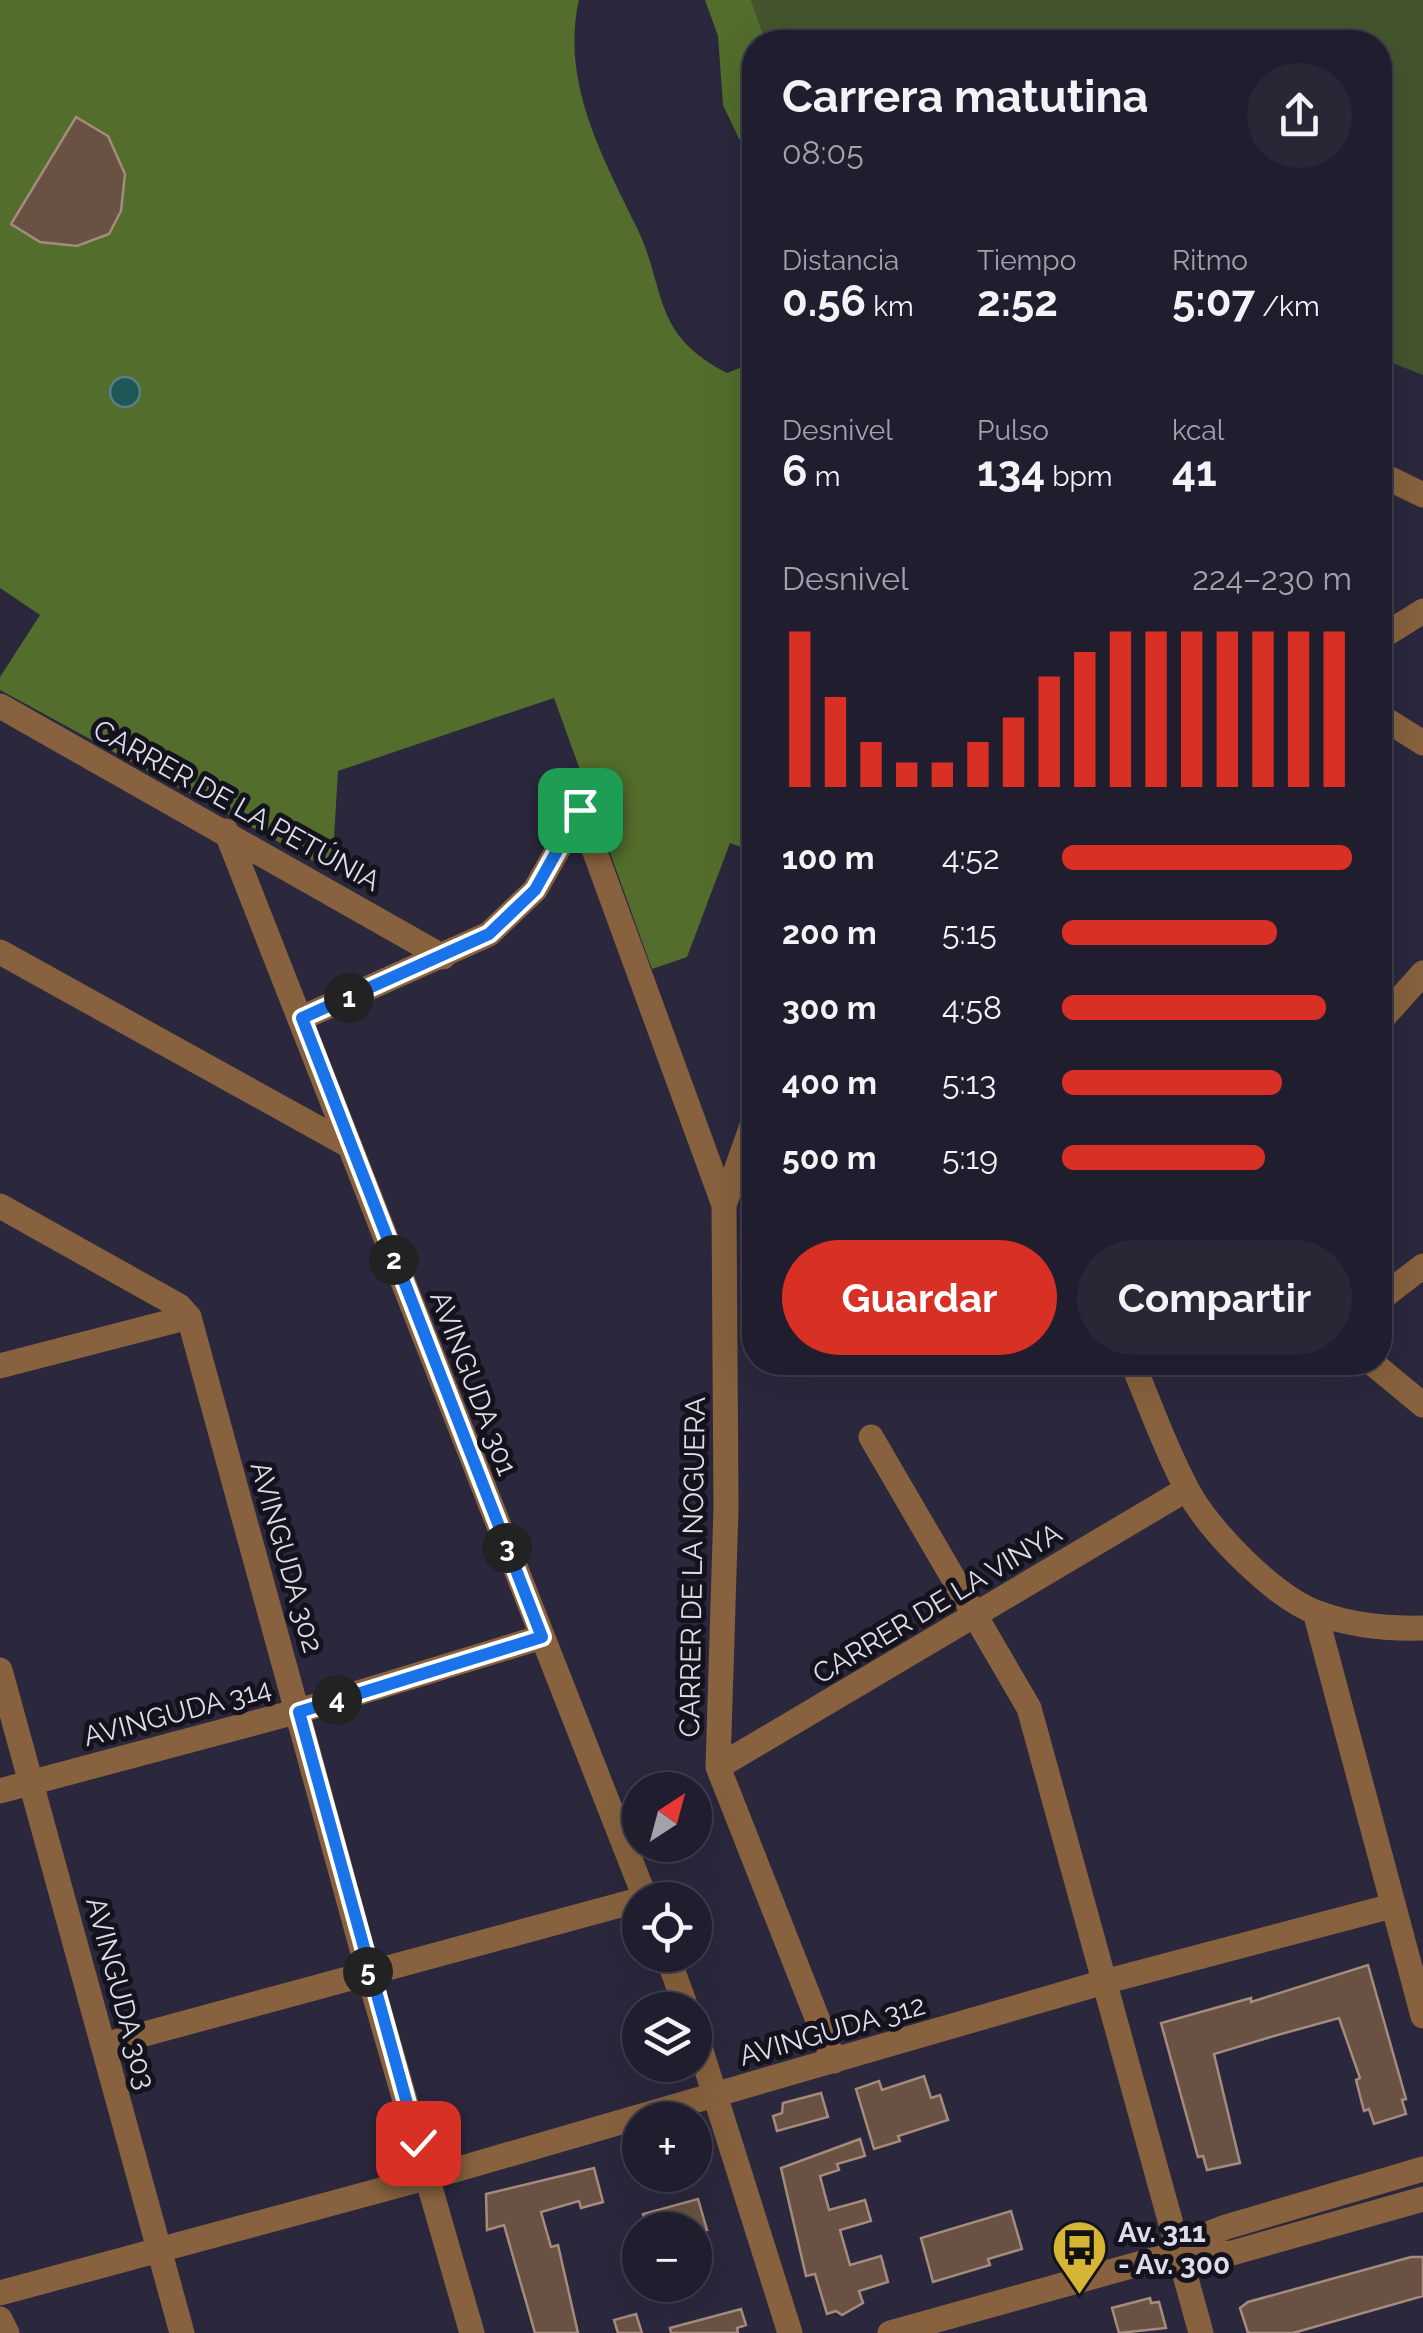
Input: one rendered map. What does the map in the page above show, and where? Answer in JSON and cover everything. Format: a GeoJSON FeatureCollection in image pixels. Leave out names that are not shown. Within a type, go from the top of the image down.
{"type":"FeatureCollection","features":[{"type":"Feature","properties":{"kind":"street"},"geometry":{"type":"LineString","coordinates":[[1392,480],[1423,495]]}},
{"type":"Feature","properties":{"kind":"street"},"geometry":{"type":"LineString","coordinates":[[1392,630],[1423,611]]}},
{"type":"Feature","properties":{"kind":"street","name":"CARRER DE LA PETÚNIA"},"geometry":{"type":"LineString","coordinates":[[0,706],[444,956]]}},
{"type":"Feature","properties":{"kind":"street"},"geometry":{"type":"LineString","coordinates":[[1392,723],[1423,742]]}},
{"type":"Feature","properties":{"kind":"street"},"geometry":{"type":"LineString","coordinates":[[302,1018],[489,934],[535,890],[580,810],[724,1205]]}},
{"type":"Feature","properties":{"kind":"street","name":"AVINGUDA 301"},"geometry":{"type":"LineString","coordinates":[[226,831],[639,1882]]}},
{"type":"Feature","properties":{"kind":"street"},"geometry":{"type":"LineString","coordinates":[[0,952],[350,1146]]}},
{"type":"Feature","properties":{"kind":"street"},"geometry":{"type":"LineString","coordinates":[[1392,1008],[1423,973]]}},
{"type":"Feature","properties":{"kind":"street","name":"CARRER DE LA NOGUERA"},"geometry":{"type":"LineString","coordinates":[[742,1154],[724,1205],[726,1508],[718,1768],[834,2061]]}},
{"type":"Feature","properties":{"kind":"street"},"geometry":{"type":"LineString","coordinates":[[0,1206],[180,1306],[189,1316],[0,1366]]}},
{"type":"Feature","properties":{"kind":"street"},"geometry":{"type":"LineString","coordinates":[[1392,1290],[1423,1266]]}},
{"type":"Feature","properties":{"kind":"street","name":"AVINGUDA 302"},"geometry":{"type":"LineString","coordinates":[[189,1316],[368,1972],[472,2333]]}},
{"type":"Feature","properties":{"kind":"street"},"geometry":{"type":"LineString","coordinates":[[1138,1375],[1187,1490],[1212,1528],[1260,1573],[1314,1612],[1380,1629],[1423,1628]]}},
{"type":"Feature","properties":{"kind":"street"},"geometry":{"type":"LineString","coordinates":[[1387,1375],[1423,1405]]}},
{"type":"Feature","properties":{"kind":"street"},"geometry":{"type":"LineString","coordinates":[[871,1436],[1028,1708],[1201,2333]]}},
{"type":"Feature","properties":{"kind":"street","name":"CARRER DE LA VINYA"},"geometry":{"type":"LineString","coordinates":[[718,1768],[1187,1490]]}},
{"type":"Feature","properties":{"kind":"street"},"geometry":{"type":"LineString","coordinates":[[1314,1612],[1423,2016]]}},
{"type":"Feature","properties":{"kind":"street","name":"AVINGUDA 314"},"geometry":{"type":"LineString","coordinates":[[0,1791],[299,1712],[542,1637]]}},
{"type":"Feature","properties":{"kind":"street","name":"AVINGUDA 303"},"geometry":{"type":"LineString","coordinates":[[0,1670],[34,1782],[182,2333]]}},
{"type":"Feature","properties":{"kind":"street"},"geometry":{"type":"LineString","coordinates":[[104,2045],[622,1905]]}},
{"type":"Feature","properties":{"kind":"street","name":"AVINGUDA 312"},"geometry":{"type":"LineString","coordinates":[[0,2293],[428,2178],[1104,1982],[1392,1906]]}},
{"type":"Feature","properties":{"kind":"street"},"geometry":{"type":"LineString","coordinates":[[712,2078],[790,2333]]}},
{"type":"Feature","properties":{"kind":"street"},"geometry":{"type":"LineString","coordinates":[[1178,2254],[1195,2238],[1226,2227],[1423,2168]]}},
{"type":"Feature","properties":{"kind":"street"},"geometry":{"type":"LineString","coordinates":[[890,2333],[1178,2254],[1232,2253],[1423,2200]]}},
{"type":"Feature","properties":{"kind":"street"},"geometry":{"type":"LineString","coordinates":[[0,2319],[7,2333]]}},
{"type":"Feature","properties":{"kind":"shaded area"},"geometry":{"type":"Polygon","coordinates":[[[751,0],[1423,0],[1423,375],[1392,363],[1392,30],[762,30],[751,0]]]}},
{"type":"Feature","properties":{"kind":"shaded area"},"geometry":{"type":"Polygon","coordinates":[[[125,377],[136,381],[140,392],[136,403],[125,407],[114,403],[110,392],[114,381],[125,377]]]}},
{"type":"Feature","properties":{"kind":"green space"},"geometry":{"type":"Polygon","coordinates":[[[0,0],[579,0],[575,60],[588,118],[637,228],[665,310],[685,343],[703,358],[727,373],[742,367],[742,847],[730,843],[687,957],[652,969],[554,698],[338,771],[332,871],[0,690],[0,677],[40,615],[0,588],[0,0]]]}},
{"type":"Feature","properties":{"kind":"green space"},"geometry":{"type":"Polygon","coordinates":[[[705,0],[751,0],[762,30],[742,30],[742,145],[723,105],[718,36],[705,0]]]}},
{"type":"Feature","properties":{"kind":"building"},"geometry":{"type":"Polygon","coordinates":[[[76,117],[108,136],[125,174],[121,211],[109,234],[77,246],[40,242],[11,224],[76,117]]]}},
{"type":"Feature","properties":{"kind":"building"},"geometry":{"type":"Polygon","coordinates":[[[1368,1965],[1406,2099],[1402,2100],[1406,2114],[1374,2124],[1369,2109],[1364,2111],[1356,2080],[1360,2078],[1339,2018],[1274,2036],[1214,2054],[1240,2163],[1207,2170],[1203,2156],[1198,2157],[1161,2023],[1251,1998],[1251,2002],[1368,1965]]]}},
{"type":"Feature","properties":{"kind":"building"},"geometry":{"type":"Polygon","coordinates":[[[924,2076],[931,2098],[940,2095],[948,2120],[898,2136],[900,2141],[874,2149],[856,2089],[879,2081],[882,2090],[924,2076]]]}},
{"type":"Feature","properties":{"kind":"building"},"geometry":{"type":"Polygon","coordinates":[[[821,2093],[828,2117],[777,2131],[773,2116],[782,2113],[783,2103],[821,2093]]]}},
{"type":"Feature","properties":{"kind":"building"},"geometry":{"type":"Polygon","coordinates":[[[860,2139],[865,2156],[837,2164],[839,2170],[820,2176],[829,2210],[865,2200],[871,2221],[840,2230],[850,2265],[881,2256],[888,2282],[859,2291],[863,2303],[842,2315],[836,2311],[827,2314],[815,2274],[806,2276],[781,2168],[860,2139]]]}},
{"type":"Feature","properties":{"kind":"building"},"geometry":{"type":"Polygon","coordinates":[[[594,2168],[603,2202],[581,2208],[579,2201],[541,2212],[551,2247],[558,2245],[578,2333],[535,2333],[504,2225],[487,2230],[486,2194],[594,2168]]]}},
{"type":"Feature","properties":{"kind":"building"},"geometry":{"type":"Polygon","coordinates":[[[698,2199],[702,2212],[650,2212],[698,2199]]]}},
{"type":"Feature","properties":{"kind":"building"},"geometry":{"type":"Polygon","coordinates":[[[1011,2211],[1022,2249],[988,2259],[990,2265],[933,2282],[921,2238],[1011,2211]]]}},
{"type":"Feature","properties":{"kind":"building"},"geometry":{"type":"Polygon","coordinates":[[[1423,2257],[1423,2296],[1293,2333],[1248,2333],[1240,2308],[1248,2302],[1423,2257]]]}},
{"type":"Feature","properties":{"kind":"building"},"geometry":{"type":"Polygon","coordinates":[[[1150,2298],[1151,2303],[1159,2302],[1166,2328],[1119,2333],[1112,2308],[1150,2298]]]}},
{"type":"Feature","properties":{"kind":"building"},"geometry":{"type":"Polygon","coordinates":[[[741,2309],[746,2325],[737,2328],[738,2333],[671,2333],[670,2328],[741,2309]]]}},
{"type":"Feature","properties":{"kind":"building"},"geometry":{"type":"Polygon","coordinates":[[[636,2314],[642,2333],[618,2333],[614,2320],[636,2314]]]}},
{"type":"Feature","properties":{"kind":"place","name":"Av. 311 - Av. 300"},"geometry":{"type":"Point","coordinates":[1079,2297]}},
{"type":"Feature","properties":{"kind":"route"},"geometry":{"type":"LineString","coordinates":[[418,2143],[299,1712],[542,1637],[302,1018],[489,934],[535,890],[580,810]]}}]}
